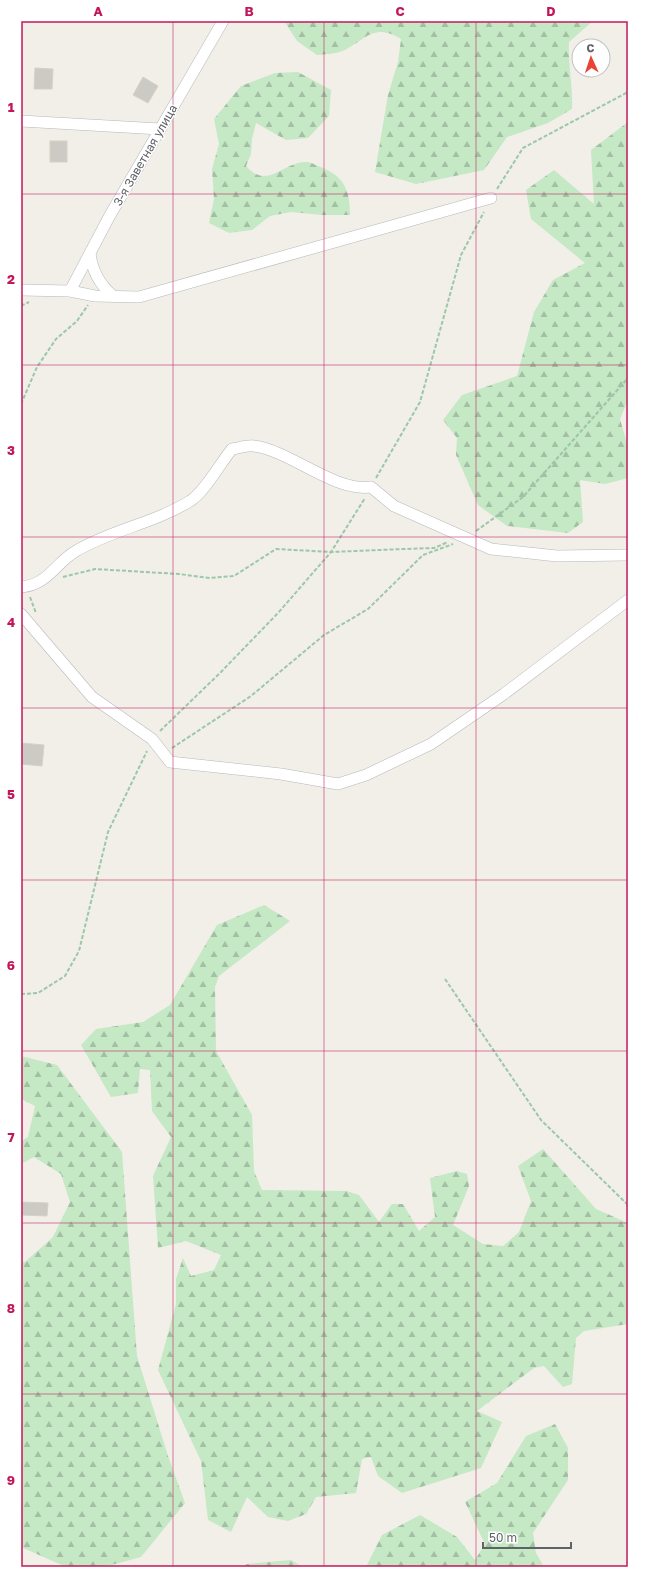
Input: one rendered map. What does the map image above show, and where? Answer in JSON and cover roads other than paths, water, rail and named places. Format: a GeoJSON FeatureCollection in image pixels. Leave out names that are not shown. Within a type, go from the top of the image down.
{"type":"FeatureCollection","features":[{"type":"Feature","properties":{"kind":"street","name":"3-я Заветная улица"},"geometry":{"type":"LineString","coordinates":[[70,291],[90,253],[223,21]]}},
{"type":"Feature","properties":{"kind":"street"},"geometry":{"type":"LineString","coordinates":[[21,121],[160,130]]}},
{"type":"Feature","properties":{"kind":"street"},"geometry":{"type":"LineString","coordinates":[[21,290],[70,291],[95,296],[139,297],[162,292],[491,198]]}},
{"type":"Feature","properties":{"kind":"street"},"geometry":{"type":"LineString","coordinates":[[90,253],[94,270],[105,289],[113,296]]}},
{"type":"Feature","properties":{"kind":"street"},"geometry":{"type":"LineString","coordinates":[[24,587],[46,579],[75,551],[147,521],[192,500],[232,449],[252,446],[268,449],[329,477],[360,489],[371,487],[394,506],[491,549],[556,556],[628,555]]}},
{"type":"Feature","properties":{"kind":"street"},"geometry":{"type":"LineString","coordinates":[[21,614],[92,697],[152,739],[170,762],[281,774],[338,784],[366,775],[431,744],[504,694],[628,600]]}}]}
